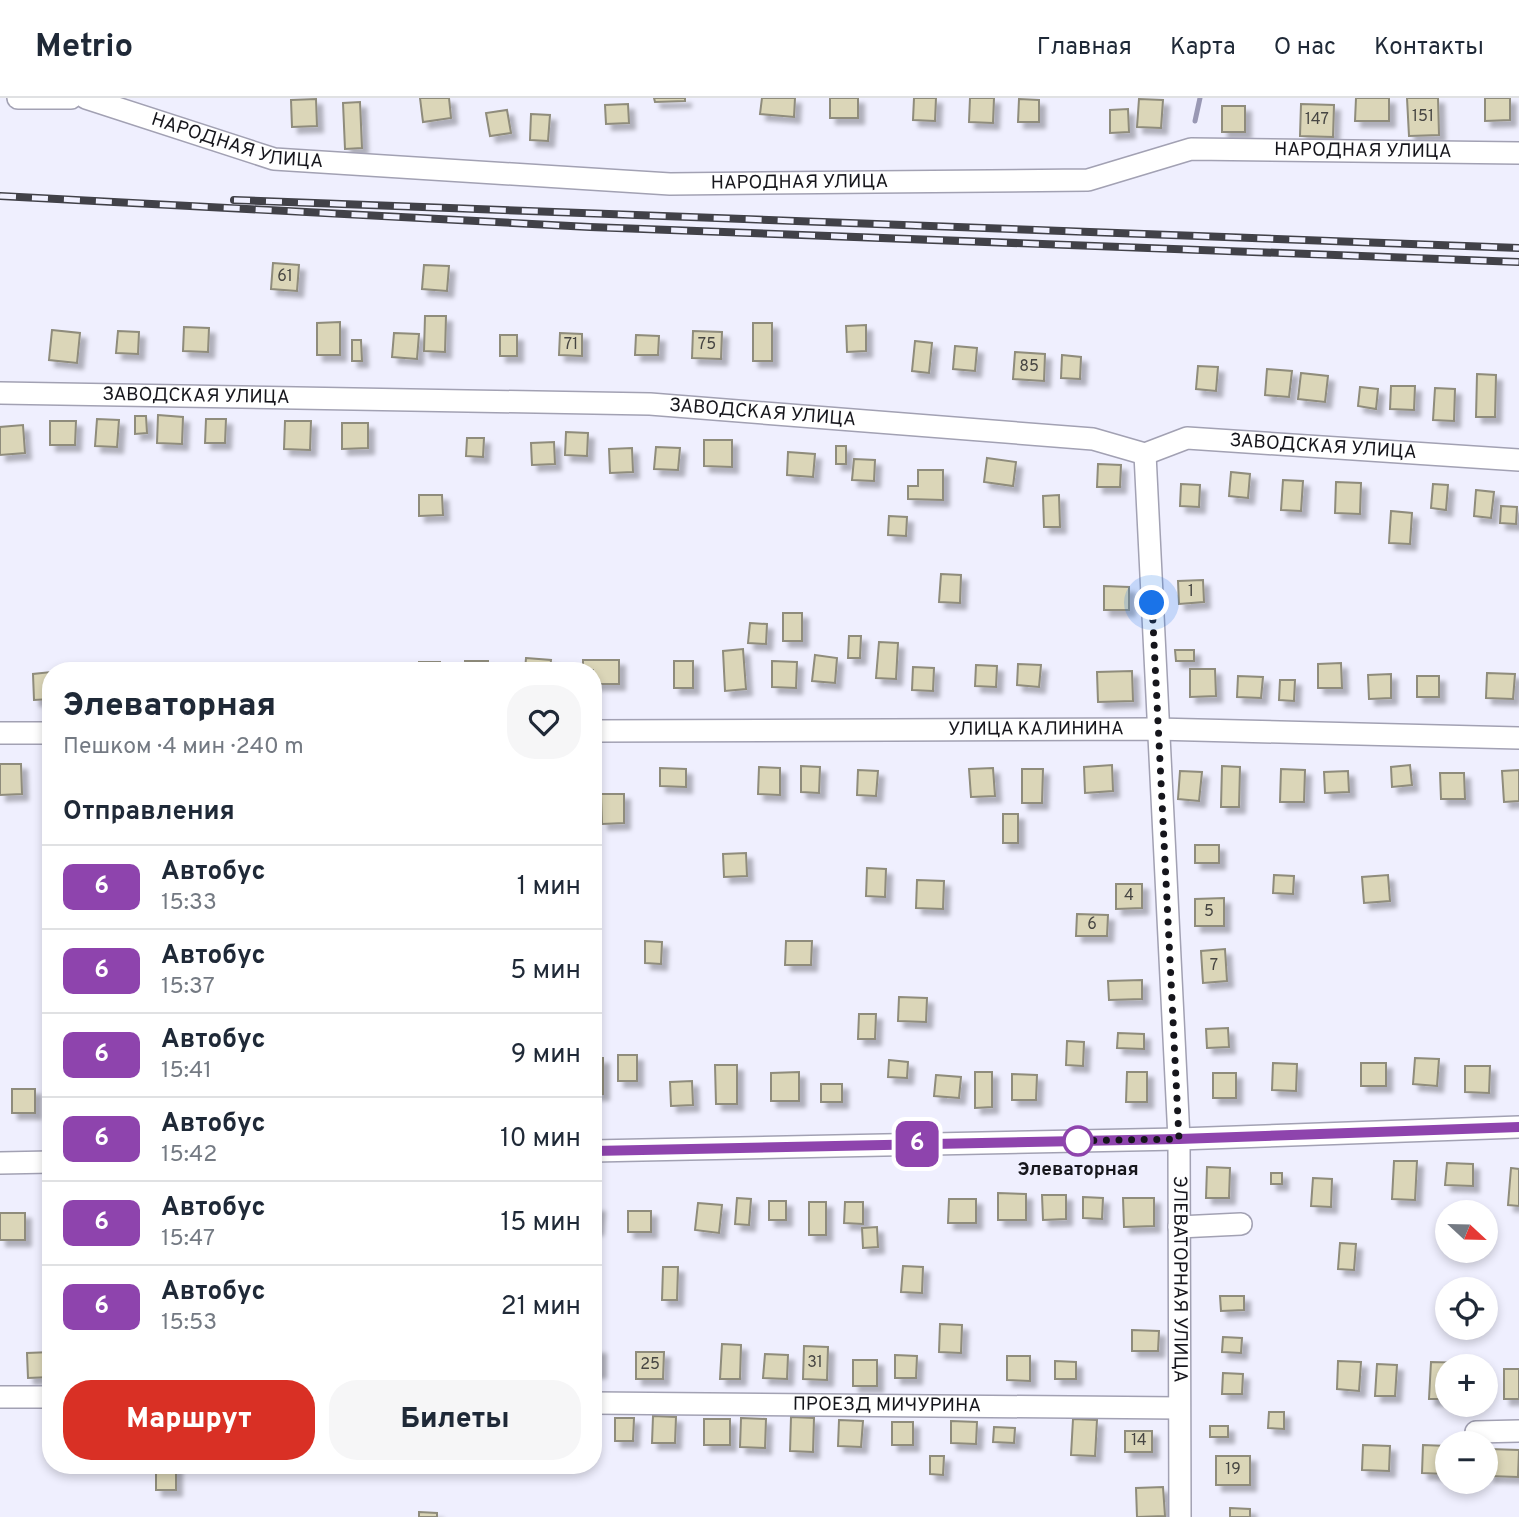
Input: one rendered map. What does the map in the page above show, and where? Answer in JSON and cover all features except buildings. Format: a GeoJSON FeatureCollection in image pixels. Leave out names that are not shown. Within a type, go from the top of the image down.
{"type":"FeatureCollection","features":[{"type":"Feature","properties":{"kind":"street"},"geometry":{"type":"LineString","coordinates":[[18,98],[71,98]]}},
{"type":"Feature","properties":{"kind":"street","name":"НАРОДНАЯ УЛИЦА"},"geometry":{"type":"LineString","coordinates":[[86,98],[274,159],[670,184],[1088,180],[1191,149],[1519,153]]}},
{"type":"Feature","properties":{"kind":"street","name":"ЗАВОДСКАЯ УЛИЦА"},"geometry":{"type":"LineString","coordinates":[[0,393],[650,404],[1093,439],[1145,454],[1188,438],[1519,460]]}},
{"type":"Feature","properties":{"kind":"street","name":"ЭЛЕВАТОРНАЯ УЛИЦА"},"geometry":{"type":"LineString","coordinates":[[1145,454],[1156,729],[1179,1139],[1180,1517]]}},
{"type":"Feature","properties":{"kind":"street","name":"УЛИЦА КАЛИНИНА"},"geometry":{"type":"LineString","coordinates":[[602,731],[1156,729],[1519,738]]}},
{"type":"Feature","properties":{"kind":"street"},"geometry":{"type":"LineString","coordinates":[[0,733],[42,733]]}},
{"type":"Feature","properties":{"kind":"street"},"geometry":{"type":"LineString","coordinates":[[602,1151],[1179,1139],[1519,1127]]}},
{"type":"Feature","properties":{"kind":"street"},"geometry":{"type":"LineString","coordinates":[[0,1163],[42,1162]]}},
{"type":"Feature","properties":{"kind":"street"},"geometry":{"type":"LineString","coordinates":[[1179,1227],[1241,1224]]}},
{"type":"Feature","properties":{"kind":"street"},"geometry":{"type":"LineString","coordinates":[[0,1397],[42,1397]]}},
{"type":"Feature","properties":{"kind":"street","name":"ПРОЕЗД МИЧУРИНА"},"geometry":{"type":"LineString","coordinates":[[602,1403],[1180,1408]]}},
{"type":"Feature","properties":{"kind":"street"},"geometry":{"type":"LineString","coordinates":[[1498,1431],[1519,1431]]}},
{"type":"Feature","properties":{"kind":"waterway"},"geometry":{"type":"LineString","coordinates":[[1195,121],[1200,98]]}},
{"type":"Feature","properties":{"kind":"railway"},"geometry":{"type":"LineString","coordinates":[[0,196],[590,227],[1519,262]]}},
{"type":"Feature","properties":{"kind":"railway"},"geometry":{"type":"LineString","coordinates":[[234,200],[1519,248]]}},
{"type":"Feature","properties":{"kind":"bus line","name":"6"},"geometry":{"type":"LineString","coordinates":[[602,1151],[1179,1139],[1519,1127]]}},
{"type":"Feature","properties":{"kind":"place","name":"Элеваторная"},"geometry":{"type":"Point","coordinates":[1078,1141]}},
{"type":"Feature","properties":{"kind":"route"},"geometry":{"type":"LineString","coordinates":[[1078,1141],[1067,1141],[1179,1139],[1156,729],[1152,603]]}}]}
